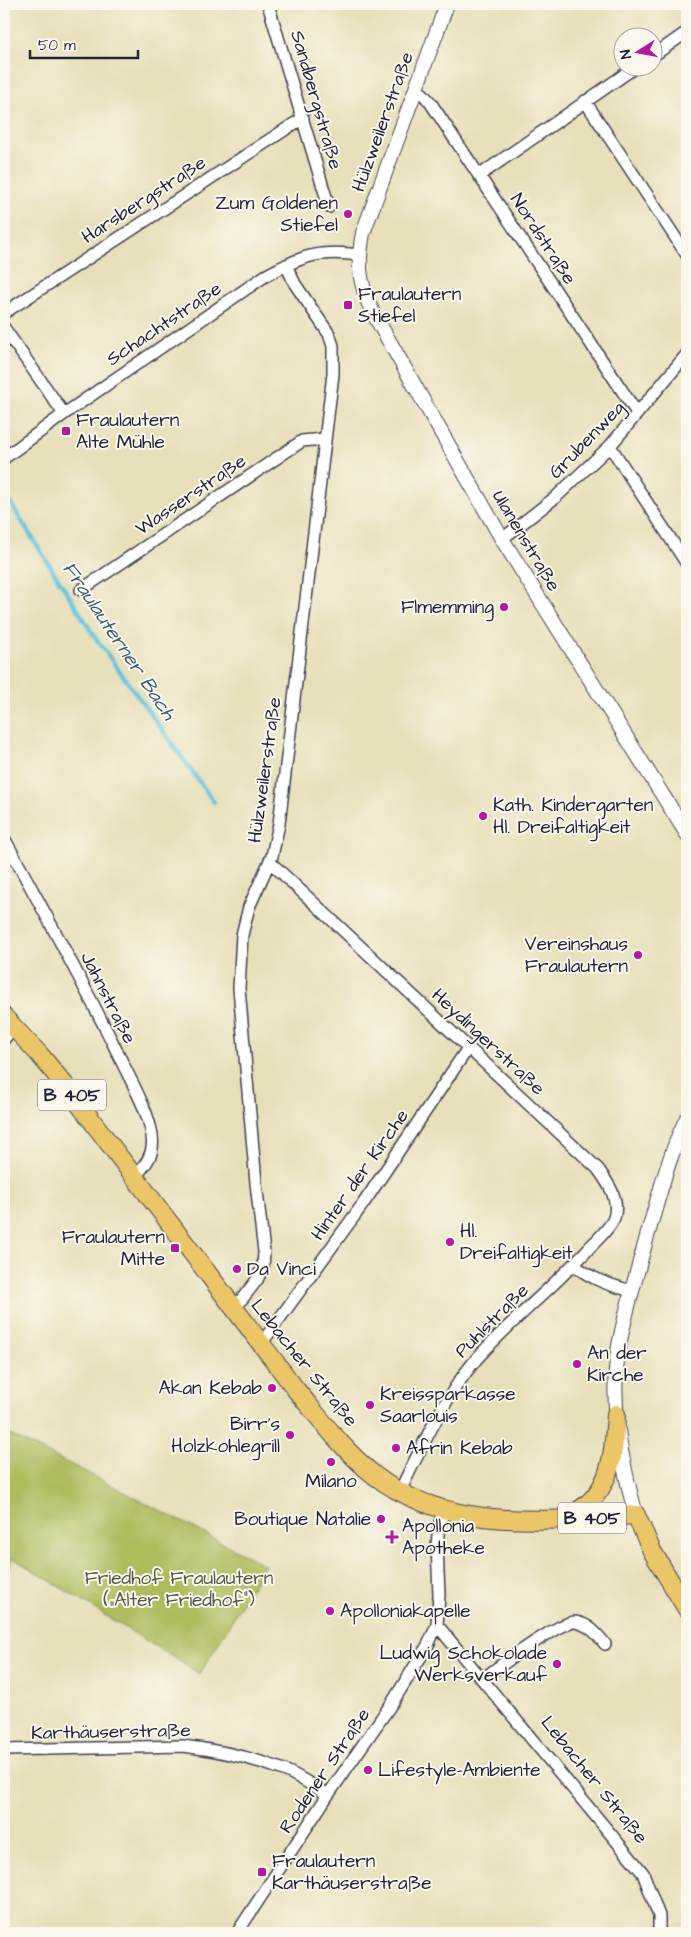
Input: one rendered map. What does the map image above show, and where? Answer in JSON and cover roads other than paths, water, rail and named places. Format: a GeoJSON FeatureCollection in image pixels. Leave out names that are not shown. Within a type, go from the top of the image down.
{"type":"FeatureCollection","features":[{"type":"Feature","properties":{"kind":"main road","name":"Lebacher Straße"},"geometry":{"type":"LineString","coordinates":[[7,1028],[64,1084],[234,1309],[337,1439],[376,1476],[400,1491],[445,1509]]}},
{"type":"Feature","properties":{"kind":"main road"},"geometry":{"type":"LineString","coordinates":[[561,1519],[576,1513],[598,1493],[608,1476],[614,1456],[616,1414]]}},
{"type":"Feature","properties":{"kind":"main road","name":"B 405"},"geometry":{"type":"LineString","coordinates":[[445,1509],[494,1518],[561,1519],[636,1515],[652,1552],[687,1609]]}},
{"type":"Feature","properties":{"kind":"street","name":"Sandbergstraße"},"geometry":{"type":"LineString","coordinates":[[268,4],[329,207]]}},
{"type":"Feature","properties":{"kind":"street","name":"Hülzweilerstraße"},"geometry":{"type":"LineString","coordinates":[[359,255],[363,233],[372,206],[447,4]]}},
{"type":"Feature","properties":{"kind":"street"},"geometry":{"type":"LineString","coordinates":[[664,48],[687,32]]}},
{"type":"Feature","properties":{"kind":"street"},"geometry":{"type":"LineString","coordinates":[[480,175],[619,78]]}},
{"type":"Feature","properties":{"kind":"street","name":"Nordstraße"},"geometry":{"type":"LineString","coordinates":[[414,90],[424,94],[430,102],[636,413]]}},
{"type":"Feature","properties":{"kind":"street"},"geometry":{"type":"LineString","coordinates":[[585,101],[687,255]]}},
{"type":"Feature","properties":{"kind":"street","name":"Harsbergstraße"},"geometry":{"type":"LineString","coordinates":[[4,313],[303,118]]}},
{"type":"Feature","properties":{"kind":"street","name":"Schachtstraße"},"geometry":{"type":"LineString","coordinates":[[4,458],[64,414],[265,276],[308,256],[328,252],[359,255]]}},
{"type":"Feature","properties":{"kind":"street","name":"Ulanenstraße"},"geometry":{"type":"LineString","coordinates":[[359,255],[359,273],[362,290],[372,311],[502,538],[687,834]]}},
{"type":"Feature","properties":{"kind":"street","name":"Hülzweilerstraße"},"geometry":{"type":"LineString","coordinates":[[234,1309],[257,1280],[263,1267],[264,1252],[239,988],[242,935],[249,907],[270,862],[279,824],[332,374],[333,346],[329,334],[295,284],[286,265]]}},
{"type":"Feature","properties":{"kind":"street"},"geometry":{"type":"LineString","coordinates":[[4,328],[64,414]]}},
{"type":"Feature","properties":{"kind":"street","name":"Grubenweg"},"geometry":{"type":"LineString","coordinates":[[502,538],[556,497],[610,446],[687,354]]}},
{"type":"Feature","properties":{"kind":"street","name":"Wasserstraße"},"geometry":{"type":"LineString","coordinates":[[81,590],[302,442],[324,439]]}},
{"type":"Feature","properties":{"kind":"street"},"geometry":{"type":"LineString","coordinates":[[610,446],[687,564]]}},
{"type":"Feature","properties":{"kind":"street","name":"Jahnstraße"},"geometry":{"type":"LineString","coordinates":[[4,838],[106,1030],[138,1097],[150,1128],[152,1148],[147,1163],[135,1177]]}},
{"type":"Feature","properties":{"kind":"street","name":"Heydingerstraße"},"geometry":{"type":"LineString","coordinates":[[270,862],[598,1169],[611,1188],[615,1206],[614,1218],[574,1265]]}},
{"type":"Feature","properties":{"kind":"street","name":"Hinter der Kirche"},"geometry":{"type":"LineString","coordinates":[[261,1344],[363,1204],[468,1048]]}},
{"type":"Feature","properties":{"kind":"street"},"geometry":{"type":"LineString","coordinates":[[636,1515],[625,1476],[617,1433],[615,1396],[619,1347],[632,1291],[665,1173],[687,1118]]}},
{"type":"Feature","properties":{"kind":"street"},"geometry":{"type":"LineString","coordinates":[[574,1265],[585,1274],[600,1282],[632,1291]]}},
{"type":"Feature","properties":{"kind":"street","name":"Puhlstraße"},"geometry":{"type":"LineString","coordinates":[[400,1491],[450,1396],[464,1374],[480,1354],[574,1265]]}},
{"type":"Feature","properties":{"kind":"street"},"geometry":{"type":"LineString","coordinates":[[437,1625],[439,1595],[437,1545],[439,1525],[445,1509]]}},
{"type":"Feature","properties":{"kind":"street"},"geometry":{"type":"LineString","coordinates":[[483,1679],[558,1626],[573,1621],[588,1626],[606,1644]]}},
{"type":"Feature","properties":{"kind":"street","name":"Lebacher Straße"},"geometry":{"type":"LineString","coordinates":[[437,1625],[643,1873],[659,1916],[659,1933]]}},
{"type":"Feature","properties":{"kind":"street","name":"Rodener Straße"},"geometry":{"type":"LineString","coordinates":[[237,1933],[328,1795],[392,1703],[428,1645],[437,1625]]}},
{"type":"Feature","properties":{"kind":"street","name":"Karthäuserstraße"},"geometry":{"type":"LineString","coordinates":[[4,1750],[164,1746],[201,1748],[281,1768],[328,1795]]}},
{"type":"Feature","properties":{"kind":"waterway","name":"Fraulauterner Bach"},"geometry":{"type":"LineString","coordinates":[[4,493],[95,637],[214,802]]}},
{"type":"Feature","properties":{"kind":"railway"},"geometry":{"type":"LineString","coordinates":[[685,1933],[687,1913]]}},
{"type":"Feature","properties":{"kind":"place","name":"Zum Goldenen Stiefel"},"geometry":{"type":"Point","coordinates":[348,214]}},
{"type":"Feature","properties":{"kind":"place","name":"Fraulautern Stiefel"},"geometry":{"type":"Point","coordinates":[348,305]}},
{"type":"Feature","properties":{"kind":"place","name":"Fraulautern Alte Mühle"},"geometry":{"type":"Point","coordinates":[66,431]}},
{"type":"Feature","properties":{"kind":"place","name":"Flmemming"},"geometry":{"type":"Point","coordinates":[504,607]}},
{"type":"Feature","properties":{"kind":"place","name":"Kath. Kindergarten Hl. Dreifaltigkeit"},"geometry":{"type":"Point","coordinates":[483,816]}},
{"type":"Feature","properties":{"kind":"place","name":"Vereinshaus Fraulautern"},"geometry":{"type":"Point","coordinates":[638,955]}},
{"type":"Feature","properties":{"kind":"place","name":"Hl. Dreifaltigkeit"},"geometry":{"type":"Point","coordinates":[450,1242]}},
{"type":"Feature","properties":{"kind":"place","name":"Fraulautern Mitte"},"geometry":{"type":"Point","coordinates":[175,1248]}},
{"type":"Feature","properties":{"kind":"place","name":"Da Vinci"},"geometry":{"type":"Point","coordinates":[237,1269]}},
{"type":"Feature","properties":{"kind":"place","name":"An der Kirche"},"geometry":{"type":"Point","coordinates":[577,1364]}},
{"type":"Feature","properties":{"kind":"place","name":"Akan Kebab"},"geometry":{"type":"Point","coordinates":[272,1388]}},
{"type":"Feature","properties":{"kind":"place","name":"Kreissparkasse Saarlouis"},"geometry":{"type":"Point","coordinates":[370,1405]}},
{"type":"Feature","properties":{"kind":"place","name":"Birr’s Holzkohlegrill"},"geometry":{"type":"Point","coordinates":[290,1435]}},
{"type":"Feature","properties":{"kind":"place","name":"Afrin Kebab"},"geometry":{"type":"Point","coordinates":[396,1448]}},
{"type":"Feature","properties":{"kind":"place","name":"Milano"},"geometry":{"type":"Point","coordinates":[331,1462]}},
{"type":"Feature","properties":{"kind":"place","name":"Boutique Natalie"},"geometry":{"type":"Point","coordinates":[381,1519]}},
{"type":"Feature","properties":{"kind":"place","name":"Apollonia Apotheke"},"geometry":{"type":"Point","coordinates":[392,1537]}},
{"type":"Feature","properties":{"kind":"place","name":"Apolloniakapelle"},"geometry":{"type":"Point","coordinates":[330,1611]}},
{"type":"Feature","properties":{"kind":"place","name":"Ludwig Schokolade Werksverkauf"},"geometry":{"type":"Point","coordinates":[557,1664]}},
{"type":"Feature","properties":{"kind":"place","name":"Lifestyle-Ambiente"},"geometry":{"type":"Point","coordinates":[368,1770]}},
{"type":"Feature","properties":{"kind":"place","name":"Fraulautern Karthäuserstraße"},"geometry":{"type":"Point","coordinates":[262,1872]}},
{"type":"Feature","properties":{"kind":"park label","name":"Friedhof Fraulautern („Alter Friedhof“)"},"geometry":{"type":"Point","coordinates":[179,1589]}}]}
